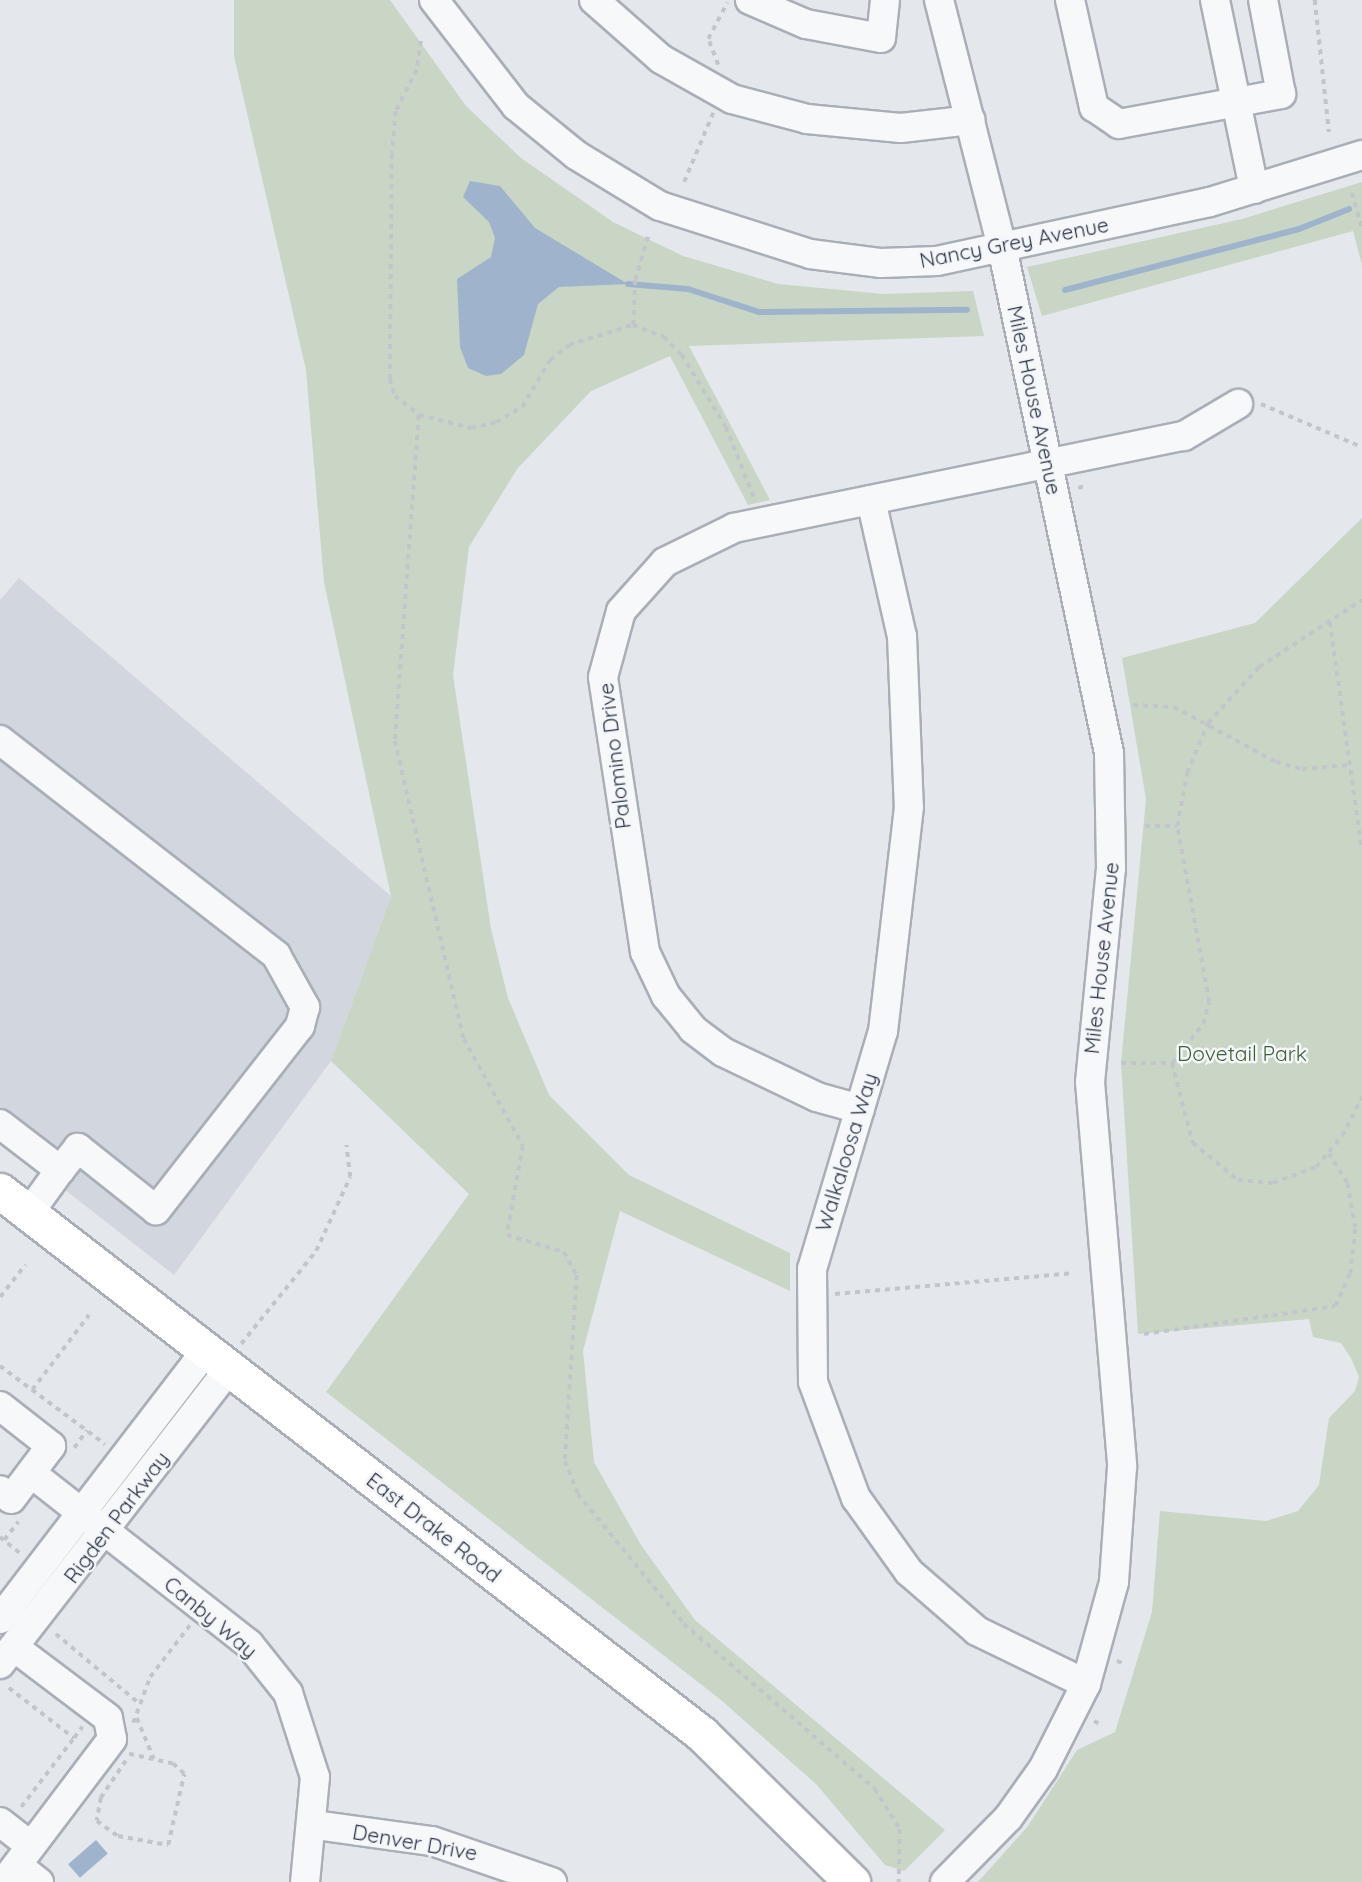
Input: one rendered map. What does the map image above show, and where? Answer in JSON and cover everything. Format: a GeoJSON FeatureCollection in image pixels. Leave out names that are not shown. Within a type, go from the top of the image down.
{"type":"FeatureCollection","features":[{"type":"Feature","properties":{"kind":"main road","name":"East Drake Road"},"geometry":{"type":"LineString","coordinates":[[0,1191],[702,1734],[852,1882]]}},
{"type":"Feature","properties":{"kind":"street","name":"Nancy Grey Avenue"},"geometry":{"type":"LineString","coordinates":[[434,0],[516,106],[576,155],[660,206],[768,243],[881,263],[937,261],[1002,247],[1254,189],[1353,158]]}},
{"type":"Feature","properties":{"kind":"street"},"geometry":{"type":"LineString","coordinates":[[594,0],[661,59],[732,99],[807,119],[901,128],[971,120]]}},
{"type":"Feature","properties":{"kind":"street"},"geometry":{"type":"LineString","coordinates":[[750,0],[806,24],[881,38],[885,0]]}},
{"type":"Feature","properties":{"kind":"street","name":"Miles House Avenue"},"geometry":{"type":"LineString","coordinates":[[939,0],[1002,247],[1098,692],[1114,813],[1090,1082],[1118,1406],[1122,1524],[1110,1603],[1086,1684],[1043,1769],[1008,1818],[945,1882]]}},
{"type":"Feature","properties":{"kind":"street"},"geometry":{"type":"LineString","coordinates":[[1070,0],[1094,107],[1119,124],[1238,104],[1282,90],[1263,0]]}},
{"type":"Feature","properties":{"kind":"street"},"geometry":{"type":"LineString","coordinates":[[1215,0],[1254,189]]}},
{"type":"Feature","properties":{"kind":"street","name":"Palomino Drive"},"geometry":{"type":"LineString","coordinates":[[860,1109],[765,1075],[693,1029],[645,953],[629,871],[603,677],[621,611],[640,585],[695,542],[760,522],[1184,436],[1238,404]]}},
{"type":"Feature","properties":{"kind":"street","name":"Walkaloosa Way"},"geometry":{"type":"LineString","coordinates":[[871,500],[902,636],[909,807],[883,1031],[811,1269],[813,1382],[831,1441],[856,1498],[909,1572],[976,1631],[1086,1684]]}},
{"type":"Feature","properties":{"kind":"street"},"geometry":{"type":"LineString","coordinates":[[0,740],[276,954],[305,1007],[300,1026],[156,1210],[78,1148],[29,1213]]}},
{"type":"Feature","properties":{"kind":"street"},"geometry":{"type":"LineString","coordinates":[[0,1124],[60,1170]]}},
{"type":"Feature","properties":{"kind":"street","name":"Rigden Parkway"},"geometry":{"type":"LineString","coordinates":[[8,1667],[96,1523],[220,1362]]}},
{"type":"Feature","properties":{"kind":"street"},"geometry":{"type":"LineString","coordinates":[[0,1406],[51,1446],[11,1499],[0,1490]]}},
{"type":"Feature","properties":{"kind":"street","name":"Canby Way"},"geometry":{"type":"LineString","coordinates":[[31,1473],[96,1523],[271,1669],[309,1744],[315,1825],[305,1882]]}},
{"type":"Feature","properties":{"kind":"street","name":"Rigden Parkway"},"geometry":{"type":"LineString","coordinates":[[0,1619],[96,1523]]}},
{"type":"Feature","properties":{"kind":"street"},"geometry":{"type":"LineString","coordinates":[[8,1667],[108,1718],[111,1739],[17,1864]]}},
{"type":"Feature","properties":{"kind":"street"},"geometry":{"type":"LineString","coordinates":[[10,1815],[17,1864],[39,1882]]}},
{"type":"Feature","properties":{"kind":"street","name":"Denver Drive"},"geometry":{"type":"LineString","coordinates":[[315,1825],[443,1843],[552,1882]]}},
{"type":"Feature","properties":{"kind":"path"},"geometry":{"type":"LineString","coordinates":[[1315,0],[1329,132]]}},
{"type":"Feature","properties":{"kind":"path"},"geometry":{"type":"LineString","coordinates":[[421,41],[417,70],[396,111],[389,295],[390,379],[395,396],[419,415],[461,427],[496,422],[522,407],[550,360],[569,345],[633,325],[664,337],[682,355],[726,427],[760,522]]}},
{"type":"Feature","properties":{"kind":"path"},"geometry":{"type":"LineString","coordinates":[[1352,192],[1362,228]]}},
{"type":"Feature","properties":{"kind":"path"},"geometry":{"type":"LineString","coordinates":[[633,325],[635,280],[648,236]]}},
{"type":"Feature","properties":{"kind":"path"},"geometry":{"type":"LineString","coordinates":[[1238,404],[1265,404],[1362,447]]}},
{"type":"Feature","properties":{"kind":"path"},"geometry":{"type":"LineString","coordinates":[[419,415],[392,710],[395,741],[464,1039],[523,1146],[508,1235],[564,1252],[577,1275],[562,1434],[571,1480],[684,1624],[875,1788],[900,1829],[898,1882]]}},
{"type":"Feature","properties":{"kind":"path"},"geometry":{"type":"LineString","coordinates":[[1078,488],[1085,486]]}},
{"type":"Feature","properties":{"kind":"path"},"geometry":{"type":"LineString","coordinates":[[1362,600],[1240,683],[1208,723],[1186,773],[1177,826],[1209,1002],[1203,1024],[1172,1063],[1184,1124],[1220,1170],[1238,1180],[1273,1183],[1297,1178],[1329,1154],[1362,1097]]}},
{"type":"Feature","properties":{"kind":"path"},"geometry":{"type":"LineString","coordinates":[[1330,622],[1362,850]]}},
{"type":"Feature","properties":{"kind":"path"},"geometry":{"type":"LineString","coordinates":[[1133,705],[1174,707],[1276,762],[1302,769],[1350,765]]}},
{"type":"Feature","properties":{"kind":"path"},"geometry":{"type":"LineString","coordinates":[[1145,826],[1177,826]]}},
{"type":"Feature","properties":{"kind":"path"},"geometry":{"type":"LineString","coordinates":[[1121,1063],[1172,1063]]}},
{"type":"Feature","properties":{"kind":"path"},"geometry":{"type":"LineString","coordinates":[[220,1362],[316,1251],[350,1177],[346,1145]]}},
{"type":"Feature","properties":{"kind":"path"},"geometry":{"type":"LineString","coordinates":[[1144,1334],[1335,1306],[1350,1274],[1355,1228],[1347,1183],[1329,1154]]}},
{"type":"Feature","properties":{"kind":"path"},"geometry":{"type":"LineString","coordinates":[[0,1297],[25,1265]]}},
{"type":"Feature","properties":{"kind":"path"},"geometry":{"type":"LineString","coordinates":[[835,1294],[1074,1273]]}},
{"type":"Feature","properties":{"kind":"path"},"geometry":{"type":"LineString","coordinates":[[32,1390],[89,1315]]}},
{"type":"Feature","properties":{"kind":"path"},"geometry":{"type":"LineString","coordinates":[[0,1366],[108,1447]]}},
{"type":"Feature","properties":{"kind":"path"},"geometry":{"type":"LineString","coordinates":[[72,1450],[88,1430]]}},
{"type":"Feature","properties":{"kind":"path"},"geometry":{"type":"LineString","coordinates":[[18,1522],[2,1539],[25,1557]]}},
{"type":"Feature","properties":{"kind":"path"},"geometry":{"type":"LineString","coordinates":[[131,1729],[150,1677],[191,1623]]}},
{"type":"Feature","properties":{"kind":"path"},"geometry":{"type":"LineString","coordinates":[[55,1634],[140,1704]]}},
{"type":"Feature","properties":{"kind":"path"},"geometry":{"type":"LineString","coordinates":[[1117,1661],[1125,1664]]}},
{"type":"Feature","properties":{"kind":"path"},"geometry":{"type":"LineString","coordinates":[[8,1667],[74,1738]]}},
{"type":"Feature","properties":{"kind":"path"},"geometry":{"type":"LineString","coordinates":[[136,1716],[154,1759]]}},
{"type":"Feature","properties":{"kind":"path"},"geometry":{"type":"LineString","coordinates":[[10,1815],[87,1720]]}},
{"type":"Feature","properties":{"kind":"path"},"geometry":{"type":"LineString","coordinates":[[1094,1721],[1102,1725]]}},
{"type":"Feature","properties":{"kind":"path"},"geometry":{"type":"LineString","coordinates":[[128,1754],[154,1759],[178,1768],[185,1780],[171,1839],[163,1846],[118,1836],[97,1821],[101,1798],[128,1754],[130,1741]]}},
{"type":"Feature","properties":{"kind":"shaded area"},"geometry":{"type":"Polygon","coordinates":[[[19,578],[391,896],[331,1061],[174,1275],[0,1139],[0,600],[19,578]]]}},
{"type":"Feature","properties":{"kind":"green space"},"geometry":{"type":"Polygon","coordinates":[[[234,0],[390,0],[466,106],[521,158],[613,222],[683,256],[778,284],[884,294],[973,291],[984,336],[689,346],[770,500],[748,505],[670,356],[591,391],[517,469],[469,547],[453,675],[491,929],[508,998],[549,1095],[629,1175],[790,1253],[790,1291],[620,1211],[583,1351],[594,1462],[641,1545],[695,1620],[945,1830],[904,1871],[885,1865],[816,1784],[721,1700],[326,1392],[469,1194],[331,1061],[391,896],[324,582],[306,370],[234,56],[234,0]]]}},
{"type":"Feature","properties":{"kind":"green space"},"geometry":{"type":"Polygon","coordinates":[[[1362,182],[1362,265],[1353,231],[1042,316],[1027,267],[1242,219],[1362,182]]]}},
{"type":"Feature","properties":{"kind":"green space","name":"Dovetail Park"},"geometry":{"type":"Polygon","coordinates":[[[1362,518],[1362,1882],[978,1882],[1028,1826],[1077,1750],[1115,1732],[1152,1612],[1160,1511],[1266,1521],[1298,1511],[1319,1485],[1329,1418],[1355,1391],[1359,1377],[1341,1343],[1313,1337],[1309,1319],[1138,1334],[1121,1063],[1146,799],[1122,658],[1255,623],[1362,518]]]}},
{"type":"Feature","properties":{"kind":"water"},"geometry":{"type":"Polygon","coordinates":[[[470,181],[500,186],[535,228],[628,284],[559,287],[538,304],[524,355],[501,374],[486,376],[468,368],[460,347],[457,279],[491,257],[495,238],[489,222],[463,197],[470,181]]]}},
{"type":"Feature","properties":{"kind":"water"},"geometry":{"type":"Polygon","coordinates":[[[96,1840],[108,1854],[80,1878],[68,1864],[96,1840]]]}},
{"type":"Feature","properties":{"kind":"waterway"},"geometry":{"type":"LineString","coordinates":[[1065,290],[1299,229],[1349,209]]}},
{"type":"Feature","properties":{"kind":"waterway"},"geometry":{"type":"LineString","coordinates":[[628,284],[688,289],[759,312],[967,310]]}}]}
